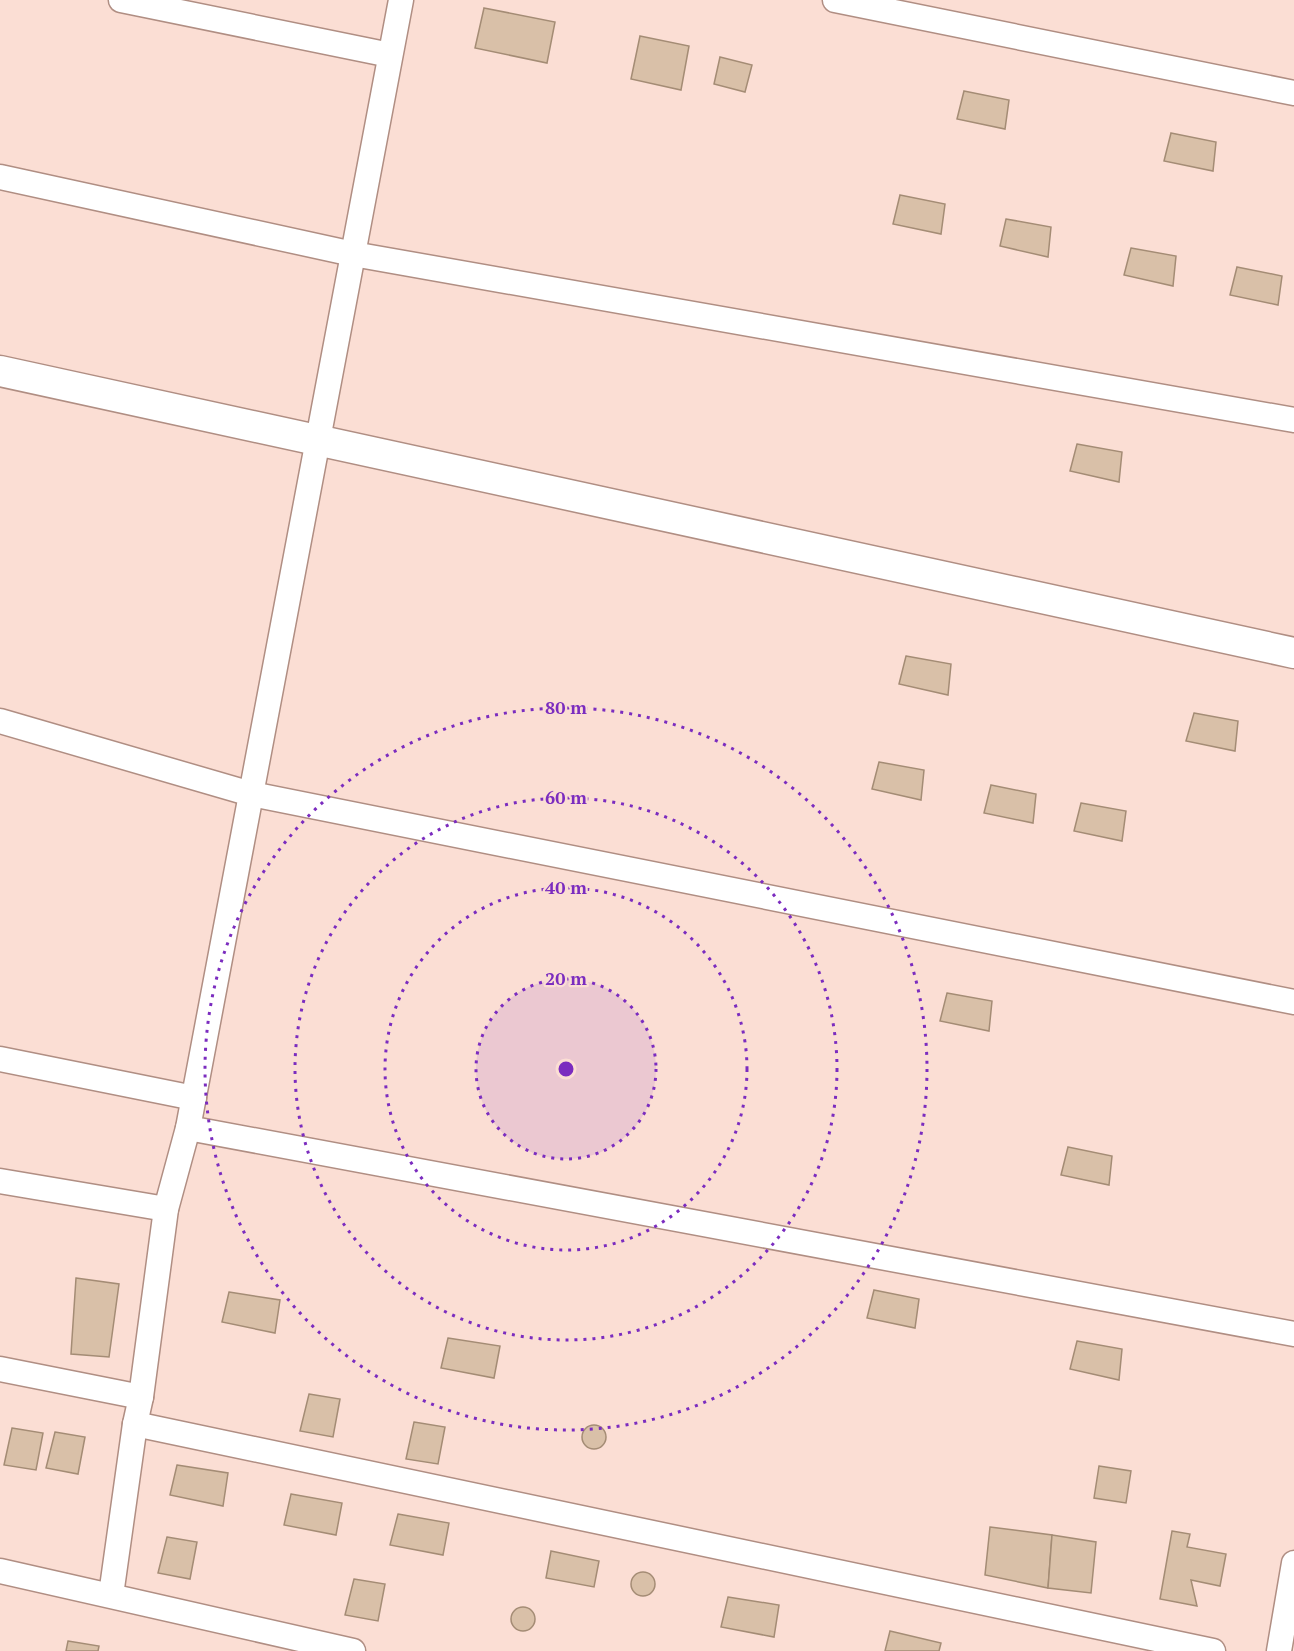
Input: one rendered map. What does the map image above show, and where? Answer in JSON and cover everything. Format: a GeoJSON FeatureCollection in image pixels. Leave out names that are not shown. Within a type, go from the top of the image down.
{"type":"FeatureCollection","features":[{"type":"Feature","properties":{"kind":"street"},"geometry":{"type":"LineString","coordinates":[[121,0],[390,55]]}},
{"type":"Feature","properties":{"kind":"street"},"geometry":{"type":"LineString","coordinates":[[111,1595],[135,1424],[141,1397],[165,1209],[194,1098],[400,0]]}},
{"type":"Feature","properties":{"kind":"street"},"geometry":{"type":"LineString","coordinates":[[835,0],[1294,93]]}},
{"type":"Feature","properties":{"kind":"street"},"geometry":{"type":"LineString","coordinates":[[0,177],[353,254],[1294,420]]}},
{"type":"Feature","properties":{"kind":"street"},"geometry":{"type":"LineString","coordinates":[[0,371],[1294,653]]}},
{"type":"Feature","properties":{"kind":"street"},"geometry":{"type":"LineString","coordinates":[[0,721],[251,794],[1294,1002]]}},
{"type":"Feature","properties":{"kind":"street"},"geometry":{"type":"LineString","coordinates":[[0,1059],[194,1098]]}},
{"type":"Feature","properties":{"kind":"street"},"geometry":{"type":"LineString","coordinates":[[188,1128],[1294,1334]]}},
{"type":"Feature","properties":{"kind":"street"},"geometry":{"type":"LineString","coordinates":[[0,1181],[165,1209]]}},
{"type":"Feature","properties":{"kind":"street"},"geometry":{"type":"LineString","coordinates":[[0,1369],[141,1397]]}},
{"type":"Feature","properties":{"kind":"street"},"geometry":{"type":"LineString","coordinates":[[135,1424],[1213,1651]]}},
{"type":"Feature","properties":{"kind":"street"},"geometry":{"type":"LineString","coordinates":[[1279,1651],[1294,1563]]}},
{"type":"Feature","properties":{"kind":"street"},"geometry":{"type":"LineString","coordinates":[[0,1571],[353,1651]]}},
{"type":"Feature","properties":{"kind":"building"},"geometry":{"type":"Polygon","coordinates":[[[484,8],[555,22],[547,63],[475,48],[484,8]]]}},
{"type":"Feature","properties":{"kind":"building"},"geometry":{"type":"Polygon","coordinates":[[[640,36],[689,46],[681,90],[631,79],[640,36]]]}},
{"type":"Feature","properties":{"kind":"building"},"geometry":{"type":"Polygon","coordinates":[[[720,57],[752,65],[745,92],[714,84],[720,57]]]}},
{"type":"Feature","properties":{"kind":"building"},"geometry":{"type":"Polygon","coordinates":[[[964,91],[1009,100],[1005,129],[957,119],[964,91]]]}},
{"type":"Feature","properties":{"kind":"building"},"geometry":{"type":"Polygon","coordinates":[[[1171,133],[1216,142],[1213,171],[1164,161],[1171,133]]]}},
{"type":"Feature","properties":{"kind":"building"},"geometry":{"type":"Polygon","coordinates":[[[900,195],[945,204],[941,234],[893,224],[900,195]]]}},
{"type":"Feature","properties":{"kind":"building"},"geometry":{"type":"Polygon","coordinates":[[[1006,219],[1051,227],[1048,257],[1000,246],[1006,219]]]}},
{"type":"Feature","properties":{"kind":"building"},"geometry":{"type":"Polygon","coordinates":[[[1131,248],[1176,256],[1173,286],[1124,275],[1131,248]]]}},
{"type":"Feature","properties":{"kind":"building"},"geometry":{"type":"Polygon","coordinates":[[[1237,267],[1282,276],[1278,305],[1230,295],[1237,267]]]}},
{"type":"Feature","properties":{"kind":"building"},"geometry":{"type":"Polygon","coordinates":[[[1077,444],[1122,452],[1119,482],[1070,471],[1077,444]]]}},
{"type":"Feature","properties":{"kind":"building"},"geometry":{"type":"Polygon","coordinates":[[[906,656],[951,664],[948,695],[899,684],[906,656]]]}},
{"type":"Feature","properties":{"kind":"building"},"geometry":{"type":"Polygon","coordinates":[[[1194,713],[1238,721],[1235,751],[1186,741],[1194,713]]]}},
{"type":"Feature","properties":{"kind":"building"},"geometry":{"type":"Polygon","coordinates":[[[879,762],[924,770],[921,800],[872,789],[879,762]]]}},
{"type":"Feature","properties":{"kind":"building"},"geometry":{"type":"Polygon","coordinates":[[[991,785],[1036,794],[1033,823],[984,813],[991,785]]]}},
{"type":"Feature","properties":{"kind":"building"},"geometry":{"type":"Polygon","coordinates":[[[1081,803],[1126,811],[1122,841],[1074,831],[1081,803]]]}},
{"type":"Feature","properties":{"kind":"building"},"geometry":{"type":"Polygon","coordinates":[[[947,993],[992,1001],[989,1031],[940,1021],[947,993]]]}},
{"type":"Feature","properties":{"kind":"building"},"geometry":{"type":"Polygon","coordinates":[[[1068,1147],[1112,1156],[1109,1185],[1061,1175],[1068,1147]]]}},
{"type":"Feature","properties":{"kind":"building"},"geometry":{"type":"Polygon","coordinates":[[[76,1278],[119,1284],[109,1357],[71,1354],[76,1278]]]}},
{"type":"Feature","properties":{"kind":"building"},"geometry":{"type":"Polygon","coordinates":[[[874,1290],[919,1299],[915,1328],[867,1318],[874,1290]]]}},
{"type":"Feature","properties":{"kind":"building"},"geometry":{"type":"Polygon","coordinates":[[[229,1292],[280,1300],[275,1333],[222,1322],[229,1292]]]}},
{"type":"Feature","properties":{"kind":"building"},"geometry":{"type":"Polygon","coordinates":[[[448,1338],[500,1346],[494,1378],[441,1368],[448,1338]]]}},
{"type":"Feature","properties":{"kind":"building"},"geometry":{"type":"Polygon","coordinates":[[[1077,1341],[1122,1349],[1119,1380],[1070,1369],[1077,1341]]]}},
{"type":"Feature","properties":{"kind":"building"},"geometry":{"type":"Polygon","coordinates":[[[309,1394],[340,1399],[333,1437],[300,1431],[309,1394]]]}},
{"type":"Feature","properties":{"kind":"building"},"geometry":{"type":"Polygon","coordinates":[[[414,1422],[445,1427],[438,1464],[406,1459],[414,1422]]]}},
{"type":"Feature","properties":{"kind":"building"},"geometry":{"type":"Polygon","coordinates":[[[594,1425],[603,1428],[606,1437],[603,1446],[594,1449],[585,1446],[582,1437],[585,1428],[594,1425]]]}},
{"type":"Feature","properties":{"kind":"building"},"geometry":{"type":"Polygon","coordinates":[[[12,1428],[43,1433],[36,1470],[4,1465],[12,1428]]]}},
{"type":"Feature","properties":{"kind":"building"},"geometry":{"type":"Polygon","coordinates":[[[55,1432],[85,1437],[78,1474],[46,1468],[55,1432]]]}},
{"type":"Feature","properties":{"kind":"building"},"geometry":{"type":"Polygon","coordinates":[[[177,1465],[228,1473],[223,1506],[170,1495],[177,1465]]]}},
{"type":"Feature","properties":{"kind":"building"},"geometry":{"type":"Polygon","coordinates":[[[1099,1466],[1131,1471],[1126,1503],[1094,1498],[1099,1466]]]}},
{"type":"Feature","properties":{"kind":"building"},"geometry":{"type":"Polygon","coordinates":[[[291,1494],[342,1503],[336,1535],[284,1525],[291,1494]]]}},
{"type":"Feature","properties":{"kind":"building"},"geometry":{"type":"Polygon","coordinates":[[[398,1514],[449,1523],[443,1555],[390,1545],[398,1514]]]}},
{"type":"Feature","properties":{"kind":"building"},"geometry":{"type":"Polygon","coordinates":[[[990,1527],[1052,1535],[1048,1588],[985,1575],[990,1527]]]}},
{"type":"Feature","properties":{"kind":"building"},"geometry":{"type":"Polygon","coordinates":[[[1172,1531],[1190,1534],[1187,1547],[1226,1554],[1220,1586],[1191,1580],[1197,1606],[1160,1599],[1172,1531]]]}},
{"type":"Feature","properties":{"kind":"building"},"geometry":{"type":"Polygon","coordinates":[[[1052,1535],[1096,1542],[1091,1593],[1048,1588],[1052,1535]]]}},
{"type":"Feature","properties":{"kind":"building"},"geometry":{"type":"Polygon","coordinates":[[[167,1537],[197,1542],[190,1579],[158,1573],[167,1537]]]}},
{"type":"Feature","properties":{"kind":"building"},"geometry":{"type":"Polygon","coordinates":[[[551,1551],[599,1561],[594,1587],[546,1578],[551,1551]]]}},
{"type":"Feature","properties":{"kind":"building"},"geometry":{"type":"Polygon","coordinates":[[[643,1572],[652,1575],[655,1584],[652,1593],[643,1596],[634,1593],[631,1584],[634,1575],[643,1572]]]}},
{"type":"Feature","properties":{"kind":"building"},"geometry":{"type":"Polygon","coordinates":[[[354,1579],[385,1584],[378,1621],[345,1615],[354,1579]]]}},
{"type":"Feature","properties":{"kind":"building"},"geometry":{"type":"Polygon","coordinates":[[[728,1597],[779,1605],[774,1637],[721,1627],[728,1597]]]}},
{"type":"Feature","properties":{"kind":"building"},"geometry":{"type":"Polygon","coordinates":[[[523,1607],[532,1610],[535,1619],[532,1628],[523,1631],[514,1628],[511,1619],[514,1610],[523,1607]]]}},
{"type":"Feature","properties":{"kind":"building"},"geometry":{"type":"Polygon","coordinates":[[[890,1631],[941,1643],[939,1651],[885,1651],[890,1631]]]}},
{"type":"Feature","properties":{"kind":"building"},"geometry":{"type":"Polygon","coordinates":[[[68,1641],[99,1646],[98,1651],[66,1651],[68,1641]]]}}]}
